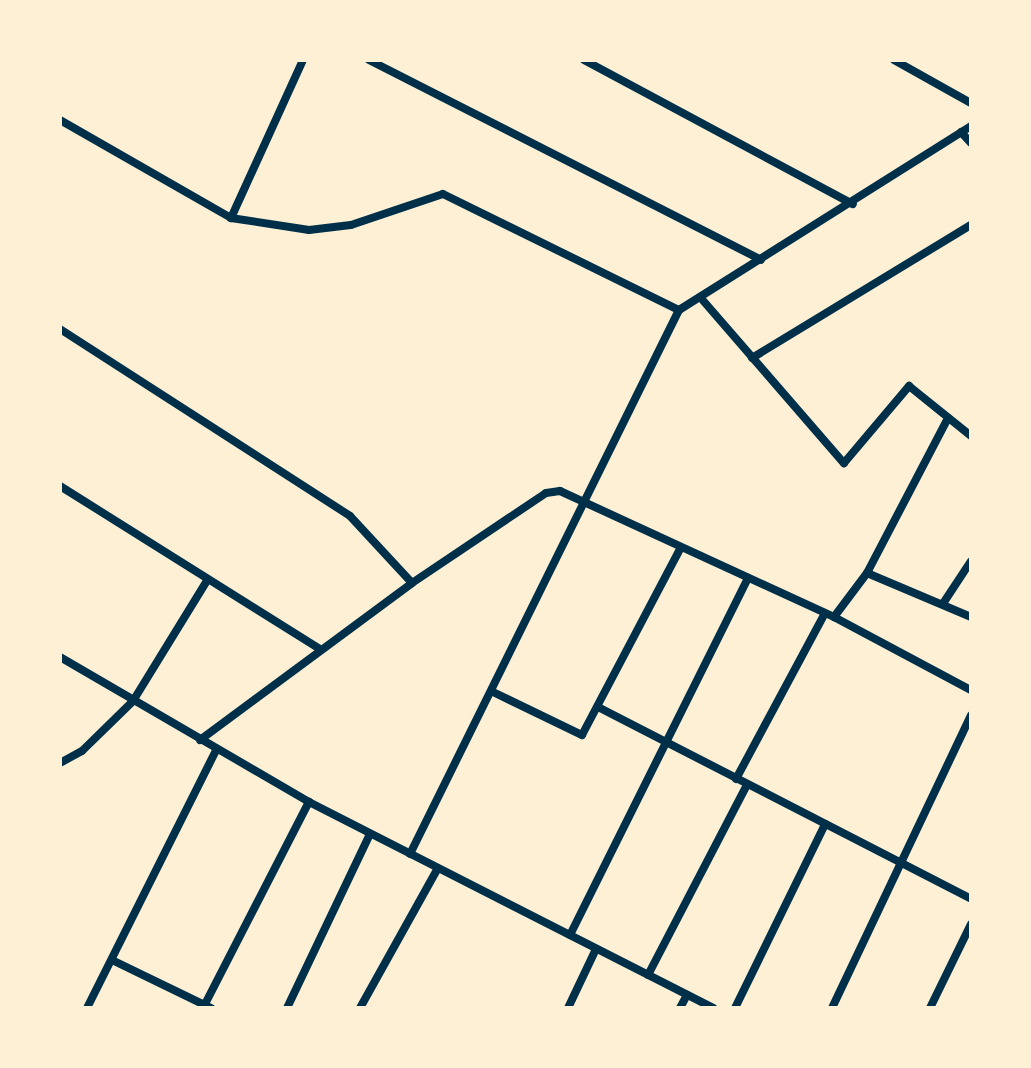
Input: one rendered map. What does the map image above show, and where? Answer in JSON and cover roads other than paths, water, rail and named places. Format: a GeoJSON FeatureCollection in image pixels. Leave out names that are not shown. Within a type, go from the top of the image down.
{"type":"FeatureCollection","features":[{"type":"Feature","properties":{"kind":"street"},"geometry":{"type":"LineString","coordinates":[[231,218],[303,60]]}},
{"type":"Feature","properties":{"kind":"street"},"geometry":{"type":"LineString","coordinates":[[369,60],[761,260]]}},
{"type":"Feature","properties":{"kind":"street"},"geometry":{"type":"LineString","coordinates":[[584,60],[853,204]]}},
{"type":"Feature","properties":{"kind":"street"},"geometry":{"type":"LineString","coordinates":[[896,61],[971,103]]}},
{"type":"Feature","properties":{"kind":"street"},"geometry":{"type":"LineString","coordinates":[[60,120],[231,218],[323,229],[351,225],[443,194],[679,310]]}},
{"type":"Feature","properties":{"kind":"street"},"geometry":{"type":"LineString","coordinates":[[410,854],[493,692],[583,499],[679,310],[853,204],[971,126]]}},
{"type":"Feature","properties":{"kind":"street"},"geometry":{"type":"LineString","coordinates":[[961,132],[971,143]]}},
{"type":"Feature","properties":{"kind":"street"},"geometry":{"type":"LineString","coordinates":[[752,358],[971,225]]}},
{"type":"Feature","properties":{"kind":"street"},"geometry":{"type":"LineString","coordinates":[[700,297],[844,463],[909,386],[971,436]]}},
{"type":"Feature","properties":{"kind":"street"},"geometry":{"type":"LineString","coordinates":[[60,329],[350,516],[412,583]]}},
{"type":"Feature","properties":{"kind":"street"},"geometry":{"type":"LineString","coordinates":[[736,779],[830,615],[867,573],[948,418]]}},
{"type":"Feature","properties":{"kind":"street"},"geometry":{"type":"LineString","coordinates":[[60,486],[320,649]]}},
{"type":"Feature","properties":{"kind":"street"},"geometry":{"type":"LineString","coordinates":[[200,740],[412,583],[546,493],[583,499],[830,615],[971,690]]}},
{"type":"Feature","properties":{"kind":"street"},"geometry":{"type":"LineString","coordinates":[[493,692],[571,734],[582,735],[681,547]]}},
{"type":"Feature","properties":{"kind":"street"},"geometry":{"type":"LineString","coordinates":[[944,602],[971,561]]}},
{"type":"Feature","properties":{"kind":"street"},"geometry":{"type":"LineString","coordinates":[[867,573],[944,602],[971,617]]}},
{"type":"Feature","properties":{"kind":"street"},"geometry":{"type":"LineString","coordinates":[[570,935],[748,578]]}},
{"type":"Feature","properties":{"kind":"street"},"geometry":{"type":"LineString","coordinates":[[60,763],[82,751],[133,701],[208,579]]}},
{"type":"Feature","properties":{"kind":"street"},"geometry":{"type":"LineString","coordinates":[[60,657],[309,802],[714,1008]]}},
{"type":"Feature","properties":{"kind":"street"},"geometry":{"type":"LineString","coordinates":[[598,707],[971,899]]}},
{"type":"Feature","properties":{"kind":"street"},"geometry":{"type":"LineString","coordinates":[[832,1008],[904,862],[971,715]]}},
{"type":"Feature","properties":{"kind":"street"},"geometry":{"type":"LineString","coordinates":[[87,1008],[114,961],[216,750]]}},
{"type":"Feature","properties":{"kind":"street"},"geometry":{"type":"LineString","coordinates":[[648,975],[747,785]]}},
{"type":"Feature","properties":{"kind":"street"},"geometry":{"type":"LineString","coordinates":[[114,961],[206,1007],[309,802]]}},
{"type":"Feature","properties":{"kind":"street"},"geometry":{"type":"LineString","coordinates":[[735,1008],[825,824]]}},
{"type":"Feature","properties":{"kind":"street"},"geometry":{"type":"LineString","coordinates":[[287,1008],[370,834]]}},
{"type":"Feature","properties":{"kind":"street"},"geometry":{"type":"LineString","coordinates":[[360,1008],[438,868]]}},
{"type":"Feature","properties":{"kind":"street"},"geometry":{"type":"LineString","coordinates":[[930,1008],[971,924]]}},
{"type":"Feature","properties":{"kind":"street"},"geometry":{"type":"LineString","coordinates":[[568,1008],[596,949]]}},
{"type":"Feature","properties":{"kind":"street"},"geometry":{"type":"LineString","coordinates":[[680,1008],[687,995]]}}]}
